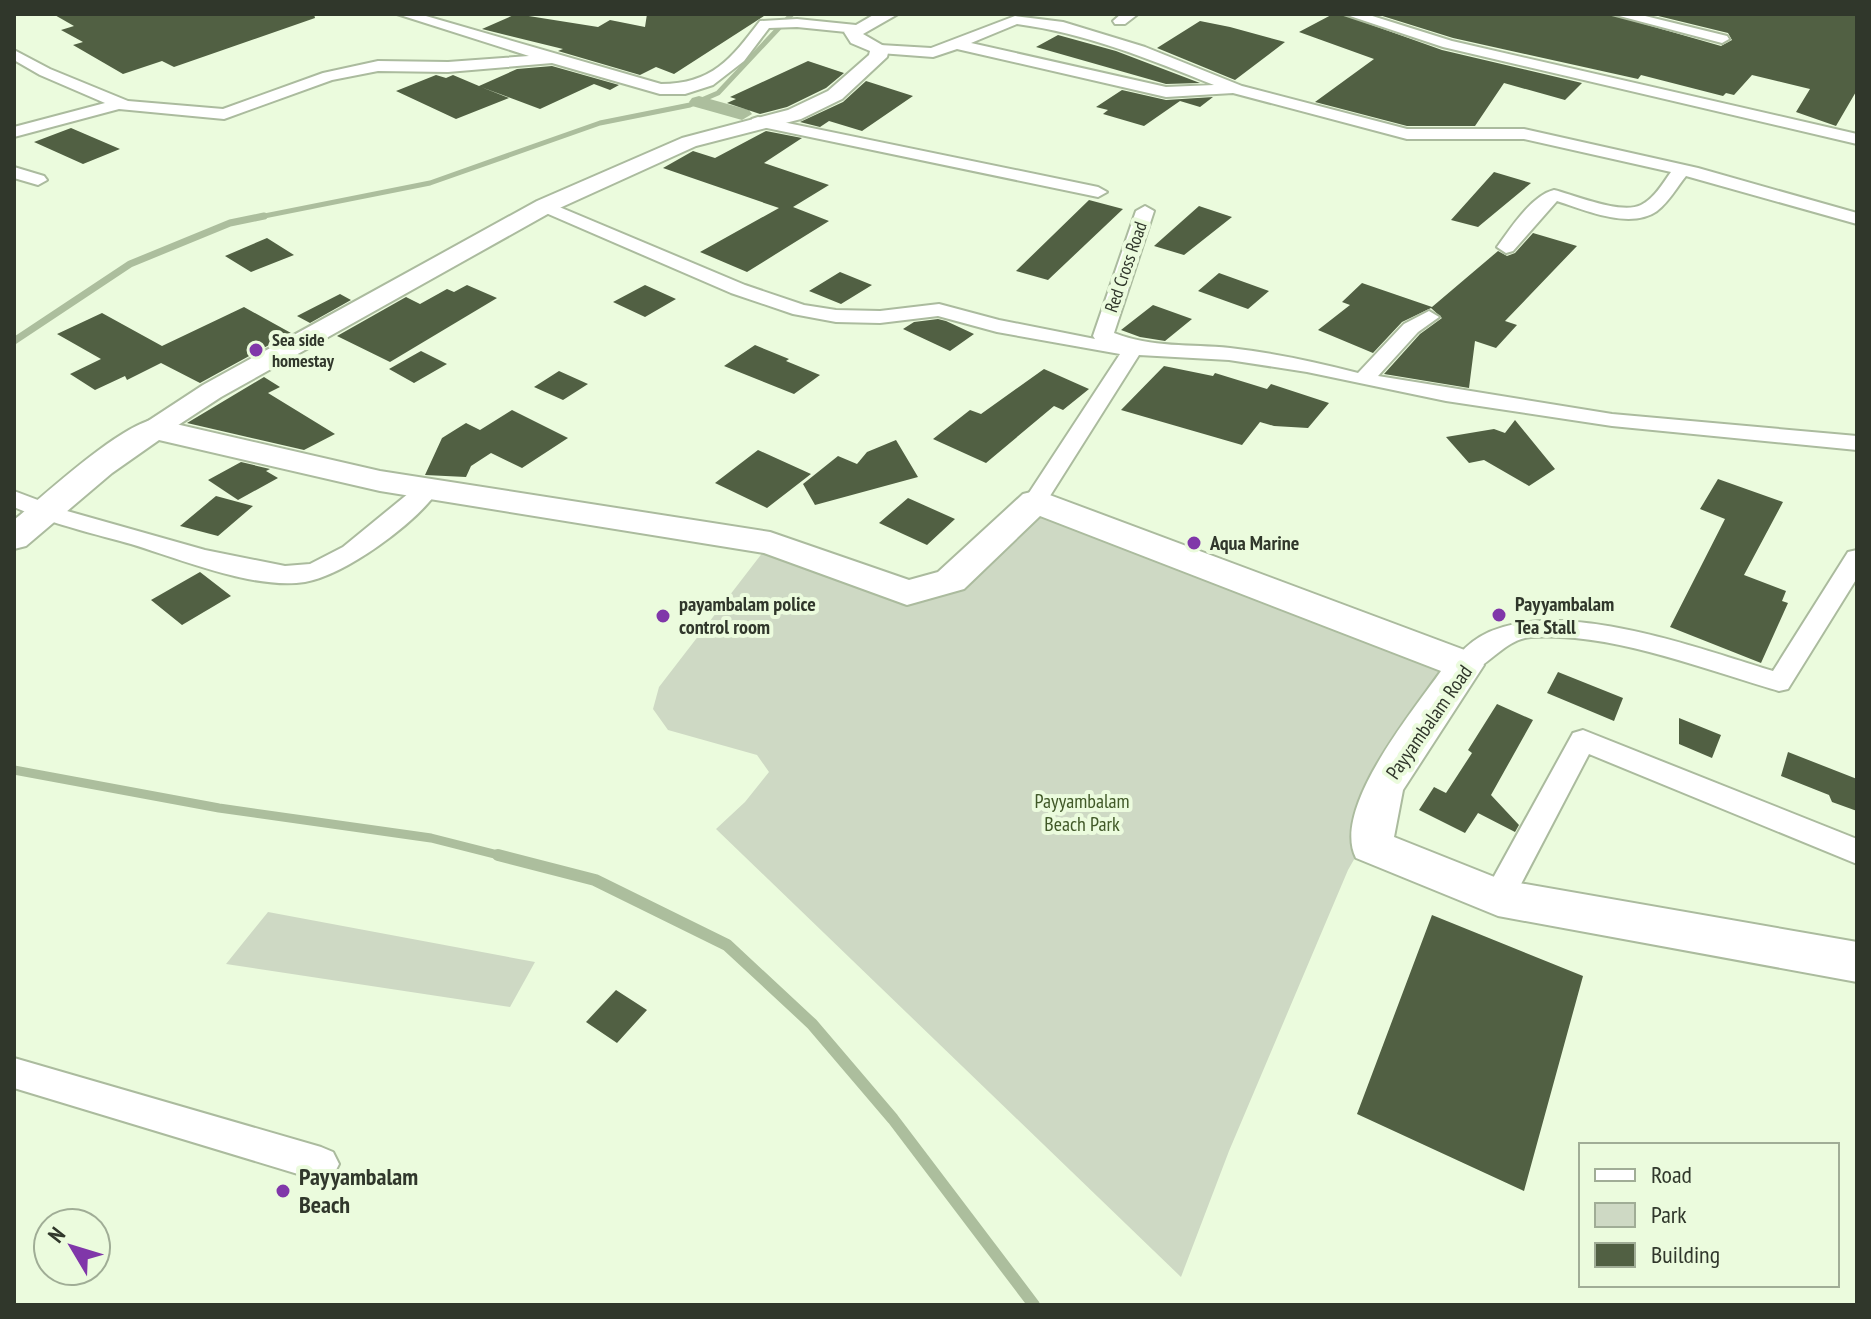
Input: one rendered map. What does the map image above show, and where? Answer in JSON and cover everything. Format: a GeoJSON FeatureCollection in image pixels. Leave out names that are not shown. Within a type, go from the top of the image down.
{"type":"FeatureCollection","features":[{"type":"Feature","properties":{"kind":"main road"},"geometry":{"type":"LineString","coordinates":[[14,538],[28,505],[100,466],[154,429],[380,481],[770,543],[907,593],[951,581],[1035,502],[1465,665]]}},
{"type":"Feature","properties":{"kind":"main road","name":"Payyambalam Road"},"geometry":{"type":"LineString","coordinates":[[1465,665],[1383,787],[1371,846],[1498,898],[1857,962]]}},
{"type":"Feature","properties":{"kind":"street"},"geometry":{"type":"LineString","coordinates":[[404,14],[660,89],[685,89],[708,82],[739,58],[765,24],[777,21],[797,23],[871,19]]}},
{"type":"Feature","properties":{"kind":"street"},"geometry":{"type":"LineString","coordinates":[[1351,14],[1448,44],[1857,139]]}},
{"type":"Feature","properties":{"kind":"street"},"geometry":{"type":"LineString","coordinates":[[1619,14],[1722,39]]}},
{"type":"Feature","properties":{"kind":"street"},"geometry":{"type":"LineString","coordinates":[[871,19],[853,32],[857,39],[880,49],[933,53],[1015,20],[1034,21],[1100,36],[1237,89],[1407,134],[1524,134],[1682,170],[1857,219]]}},
{"type":"Feature","properties":{"kind":"street"},"geometry":{"type":"LineString","coordinates":[[956,44],[1166,92],[1237,89]]}},
{"type":"Feature","properties":{"kind":"street"},"geometry":{"type":"LineString","coordinates":[[154,429],[212,391],[545,206],[676,147],[758,122],[794,115],[835,95],[878,57],[880,49]]}},
{"type":"Feature","properties":{"kind":"street"},"geometry":{"type":"LineString","coordinates":[[16,58],[121,104],[224,114],[328,76],[378,66],[448,67],[553,58]]}},
{"type":"Feature","properties":{"kind":"street"},"geometry":{"type":"LineString","coordinates":[[14,132],[121,104]]}},
{"type":"Feature","properties":{"kind":"street"},"geometry":{"type":"LineString","coordinates":[[758,122],[1098,192]]}},
{"type":"Feature","properties":{"kind":"street"},"geometry":{"type":"LineString","coordinates":[[1506,247],[1540,206],[1554,195],[1608,210],[1640,212],[1650,208],[1682,170]]}},
{"type":"Feature","properties":{"kind":"street"},"geometry":{"type":"LineString","coordinates":[[14,172],[38,180]]}},
{"type":"Feature","properties":{"kind":"street"},"geometry":{"type":"LineString","coordinates":[[545,206],[738,289],[800,310],[836,316],[880,317],[939,310],[997,326],[1112,348],[1229,354],[1307,366],[1363,380],[1612,420],[1857,443]]}},
{"type":"Feature","properties":{"kind":"street","name":"Red Cross Road"},"geometry":{"type":"LineString","coordinates":[[1134,348],[1103,336],[1145,211]]}},
{"type":"Feature","properties":{"kind":"street"},"geometry":{"type":"LineString","coordinates":[[1363,380],[1411,328],[1429,317]]}},
{"type":"Feature","properties":{"kind":"street"},"geometry":{"type":"LineString","coordinates":[[1035,502],[1134,348]]}},
{"type":"Feature","properties":{"kind":"street"},"geometry":{"type":"LineString","coordinates":[[28,505],[195,555],[278,573],[305,574],[357,547],[401,515],[428,489]]}},
{"type":"Feature","properties":{"kind":"street","name":"Payyambalam Road"},"geometry":{"type":"LineString","coordinates":[[1465,665],[1504,635],[1522,629],[1595,631],[1779,682],[1857,558]]}},
{"type":"Feature","properties":{"kind":"street"},"geometry":{"type":"LineString","coordinates":[[1498,898],[1583,740],[1857,852]]}},
{"type":"Feature","properties":{"kind":"street"},"geometry":{"type":"LineString","coordinates":[[14,1073],[321,1164]]}},
{"type":"Feature","properties":{"kind":"green space","name":"Payyambalam Beach Park"},"geometry":{"type":"Polygon","coordinates":[[[1035,502],[1465,665],[1348,870],[1229,1151],[1181,1277],[716,829],[745,802],[769,772],[757,755],[668,730],[653,709],[659,687],[770,543],[907,593],[951,581],[1035,502]]]}},
{"type":"Feature","properties":{"kind":"green space"},"geometry":{"type":"Polygon","coordinates":[[[268,912],[535,962],[510,1007],[226,964],[268,912]]]}},
{"type":"Feature","properties":{"kind":"building"},"geometry":{"type":"Polygon","coordinates":[[[53,14],[314,14],[315,18],[174,67],[162,61],[123,74],[73,45],[83,42],[61,30],[74,26],[53,14]]]}},
{"type":"Feature","properties":{"kind":"building"},"geometry":{"type":"Polygon","coordinates":[[[516,14],[598,27],[610,20],[645,27],[647,14],[767,14],[674,74],[656,67],[640,75],[558,51],[563,49],[482,29],[516,14]]]}},
{"type":"Feature","properties":{"kind":"building"},"geometry":{"type":"Polygon","coordinates":[[[1333,14],[1341,14],[1442,50],[1582,83],[1565,100],[1504,83],[1475,126],[1407,126],[1315,102],[1374,59],[1299,32],[1333,14]]]}},
{"type":"Feature","properties":{"kind":"building"},"geometry":{"type":"Polygon","coordinates":[[[1376,14],[1609,14],[1721,46],[1732,40],[1728,33],[1650,14],[1857,14],[1857,90],[1836,126],[1796,112],[1810,89],[1752,75],[1734,95],[1726,93],[1723,96],[1641,75],[1638,79],[1453,38],[1376,14]]]}},
{"type":"Feature","properties":{"kind":"building"},"geometry":{"type":"Polygon","coordinates":[[[1200,21],[1285,42],[1235,80],[1157,48],[1200,21]]]}},
{"type":"Feature","properties":{"kind":"building"},"geometry":{"type":"Polygon","coordinates":[[[1058,35],[1116,51],[1200,83],[1166,84],[1036,47],[1058,35]]]}},
{"type":"Feature","properties":{"kind":"building"},"geometry":{"type":"Polygon","coordinates":[[[808,61],[844,73],[826,88],[787,107],[760,114],[727,103],[736,99],[730,97],[808,61]]]}},
{"type":"Feature","properties":{"kind":"building"},"geometry":{"type":"Polygon","coordinates":[[[552,66],[619,85],[610,90],[594,84],[540,109],[481,87],[509,98],[456,119],[396,91],[436,75],[446,78],[453,75],[479,86],[517,69],[552,66]]]}},
{"type":"Feature","properties":{"kind":"building"},"geometry":{"type":"Polygon","coordinates":[[[866,81],[913,96],[862,131],[829,121],[820,127],[800,122],[843,102],[866,81]]]}},
{"type":"Feature","properties":{"kind":"building"},"geometry":{"type":"Polygon","coordinates":[[[1122,90],[1166,100],[1213,97],[1200,107],[1180,101],[1144,126],[1103,114],[1108,110],[1096,107],[1122,90]]]}},
{"type":"Feature","properties":{"kind":"building"},"geometry":{"type":"Polygon","coordinates":[[[71,128],[120,149],[83,164],[34,142],[71,128]]]}},
{"type":"Feature","properties":{"kind":"building"},"geometry":{"type":"Polygon","coordinates":[[[766,131],[802,138],[764,163],[829,185],[793,207],[829,221],[747,272],[700,252],[779,208],[663,168],[693,151],[715,158],[766,131]]]}},
{"type":"Feature","properties":{"kind":"building"},"geometry":{"type":"Polygon","coordinates":[[[1494,172],[1531,183],[1478,227],[1451,220],[1494,172]]]}},
{"type":"Feature","properties":{"kind":"building"},"geometry":{"type":"Polygon","coordinates":[[[1089,200],[1123,209],[1048,280],[1016,271],[1089,200]]]}},
{"type":"Feature","properties":{"kind":"building"},"geometry":{"type":"Polygon","coordinates":[[[1199,206],[1232,217],[1184,255],[1154,246],[1199,206]]]}},
{"type":"Feature","properties":{"kind":"building"},"geometry":{"type":"Polygon","coordinates":[[[1533,233],[1577,246],[1505,321],[1517,325],[1496,348],[1475,341],[1469,388],[1384,374],[1420,334],[1442,318],[1431,308],[1402,322],[1373,353],[1318,330],[1350,305],[1342,302],[1362,283],[1432,307],[1498,251],[1507,256],[1515,253],[1533,233]]]}},
{"type":"Feature","properties":{"kind":"building"},"geometry":{"type":"Polygon","coordinates":[[[267,238],[294,255],[251,272],[225,256],[267,238]]]}},
{"type":"Feature","properties":{"kind":"building"},"geometry":{"type":"Polygon","coordinates":[[[840,272],[872,285],[841,304],[809,291],[840,272]]]}},
{"type":"Feature","properties":{"kind":"building"},"geometry":{"type":"Polygon","coordinates":[[[1219,273],[1269,291],[1248,309],[1198,291],[1219,273]]]}},
{"type":"Feature","properties":{"kind":"building"},"geometry":{"type":"Polygon","coordinates":[[[467,285],[497,298],[390,362],[337,336],[406,297],[420,304],[447,289],[454,292],[467,285]]]}},
{"type":"Feature","properties":{"kind":"building"},"geometry":{"type":"Polygon","coordinates":[[[645,285],[676,299],[645,317],[613,302],[645,285]]]}},
{"type":"Feature","properties":{"kind":"building"},"geometry":{"type":"Polygon","coordinates":[[[340,294],[351,300],[310,323],[297,316],[340,294]]]}},
{"type":"Feature","properties":{"kind":"building"},"geometry":{"type":"Polygon","coordinates":[[[1153,305],[1192,319],[1165,341],[1121,330],[1153,305]]]}},
{"type":"Feature","properties":{"kind":"building"},"geometry":{"type":"Polygon","coordinates":[[[244,307],[291,333],[200,383],[161,363],[127,380],[125,376],[95,390],[70,374],[101,359],[57,334],[102,313],[162,346],[244,307]]]}},
{"type":"Feature","properties":{"kind":"building"},"geometry":{"type":"Polygon","coordinates":[[[938,319],[974,334],[950,351],[903,329],[914,322],[938,319]]]}},
{"type":"Feature","properties":{"kind":"building"},"geometry":{"type":"Polygon","coordinates":[[[755,345],[820,375],[794,394],[724,366],[755,345]]]}},
{"type":"Feature","properties":{"kind":"building"},"geometry":{"type":"Polygon","coordinates":[[[421,351],[447,364],[414,383],[389,369],[421,351]]]}},
{"type":"Feature","properties":{"kind":"building"},"geometry":{"type":"Polygon","coordinates":[[[1164,366],[1213,376],[1215,373],[1267,389],[1271,384],[1329,403],[1308,428],[1260,422],[1242,445],[1121,410],[1164,366]]]}},
{"type":"Feature","properties":{"kind":"building"},"geometry":{"type":"Polygon","coordinates":[[[1044,369],[1089,389],[1063,410],[1054,406],[986,463],[933,439],[970,410],[981,414],[1044,369]]]}},
{"type":"Feature","properties":{"kind":"building"},"geometry":{"type":"Polygon","coordinates":[[[559,371],[588,384],[563,400],[534,387],[559,371]]]}},
{"type":"Feature","properties":{"kind":"building"},"geometry":{"type":"Polygon","coordinates":[[[264,377],[280,387],[268,393],[335,434],[304,450],[187,423],[264,377]]]}},
{"type":"Feature","properties":{"kind":"building"},"geometry":{"type":"Polygon","coordinates":[[[512,410],[568,438],[522,468],[491,453],[471,466],[466,477],[425,475],[442,438],[466,423],[480,430],[512,410]]]}},
{"type":"Feature","properties":{"kind":"building"},"geometry":{"type":"Polygon","coordinates":[[[1515,420],[1555,469],[1529,486],[1484,460],[1469,463],[1446,437],[1494,429],[1505,433],[1515,420]]]}},
{"type":"Feature","properties":{"kind":"building"},"geometry":{"type":"Polygon","coordinates":[[[896,440],[918,477],[815,505],[803,484],[838,456],[857,464],[867,452],[896,440]]]}},
{"type":"Feature","properties":{"kind":"building"},"geometry":{"type":"Polygon","coordinates":[[[758,450],[811,474],[767,508],[715,483],[758,450]]]}},
{"type":"Feature","properties":{"kind":"building"},"geometry":{"type":"Polygon","coordinates":[[[241,462],[270,469],[266,471],[278,478],[238,500],[208,480],[241,462]]]}},
{"type":"Feature","properties":{"kind":"building"},"geometry":{"type":"Polygon","coordinates":[[[1718,479],[1783,502],[1744,575],[1786,591],[1782,601],[1788,603],[1761,663],[1670,627],[1725,519],[1700,509],[1718,479]]]}},
{"type":"Feature","properties":{"kind":"building"},"geometry":{"type":"Polygon","coordinates":[[[216,496],[253,506],[218,536],[180,526],[216,496]]]}},
{"type":"Feature","properties":{"kind":"building"},"geometry":{"type":"Polygon","coordinates":[[[908,498],[955,519],[927,545],[879,523],[908,498]]]}},
{"type":"Feature","properties":{"kind":"building"},"geometry":{"type":"Polygon","coordinates":[[[200,572],[231,596],[182,625],[151,600],[200,572]]]}},
{"type":"Feature","properties":{"kind":"building"},"geometry":{"type":"Polygon","coordinates":[[[1558,672],[1623,698],[1614,721],[1547,693],[1558,672]]]}},
{"type":"Feature","properties":{"kind":"building"},"geometry":{"type":"Polygon","coordinates":[[[1497,704],[1533,720],[1491,795],[1519,825],[1515,832],[1478,813],[1465,833],[1419,810],[1434,787],[1446,793],[1472,753],[1468,750],[1497,704]]]}},
{"type":"Feature","properties":{"kind":"building"},"geometry":{"type":"Polygon","coordinates":[[[1679,718],[1721,735],[1712,758],[1679,744],[1679,718]]]}},
{"type":"Feature","properties":{"kind":"building"},"geometry":{"type":"Polygon","coordinates":[[[1788,752],[1857,779],[1857,811],[1832,802],[1829,795],[1781,776],[1788,752]]]}},
{"type":"Feature","properties":{"kind":"building"},"geometry":{"type":"Polygon","coordinates":[[[1432,915],[1583,976],[1524,1191],[1357,1114],[1432,915]]]}},
{"type":"Feature","properties":{"kind":"building"},"geometry":{"type":"Polygon","coordinates":[[[616,990],[647,1010],[617,1043],[586,1022],[616,990]]]}},
{"type":"Feature","properties":{"kind":"waterway"},"geometry":{"type":"LineString","coordinates":[[262,216],[430,183],[600,123],[690,105],[718,93],[792,14]]}},
{"type":"Feature","properties":{"kind":"waterway"},"geometry":{"type":"LineString","coordinates":[[699,102],[742,114]]}},
{"type":"Feature","properties":{"kind":"waterway"},"geometry":{"type":"LineString","coordinates":[[14,341],[130,264],[230,223],[262,216]]}},
{"type":"Feature","properties":{"kind":"waterway"},"geometry":{"type":"LineString","coordinates":[[254,218],[262,216]]}},
{"type":"Feature","properties":{"kind":"waterway"},"geometry":{"type":"LineString","coordinates":[[14,770],[219,808],[431,838],[506,857]]}},
{"type":"Feature","properties":{"kind":"waterway"},"geometry":{"type":"LineString","coordinates":[[498,855],[595,880],[727,945],[812,1024],[893,1119],[1034,1305]]}},
{"type":"Feature","properties":{"kind":"place","name":"Sea side homestay"},"geometry":{"type":"Point","coordinates":[256,350]}},
{"type":"Feature","properties":{"kind":"place","name":"Aqua Marine"},"geometry":{"type":"Point","coordinates":[1194,543]}},
{"type":"Feature","properties":{"kind":"place","name":"Payyambalam Tea Stall"},"geometry":{"type":"Point","coordinates":[1499,615]}},
{"type":"Feature","properties":{"kind":"place","name":"payambalam police control room"},"geometry":{"type":"Point","coordinates":[663,616]}},
{"type":"Feature","properties":{"kind":"place","name":"Payyambalam Beach"},"geometry":{"type":"Point","coordinates":[283,1191]}}]}
